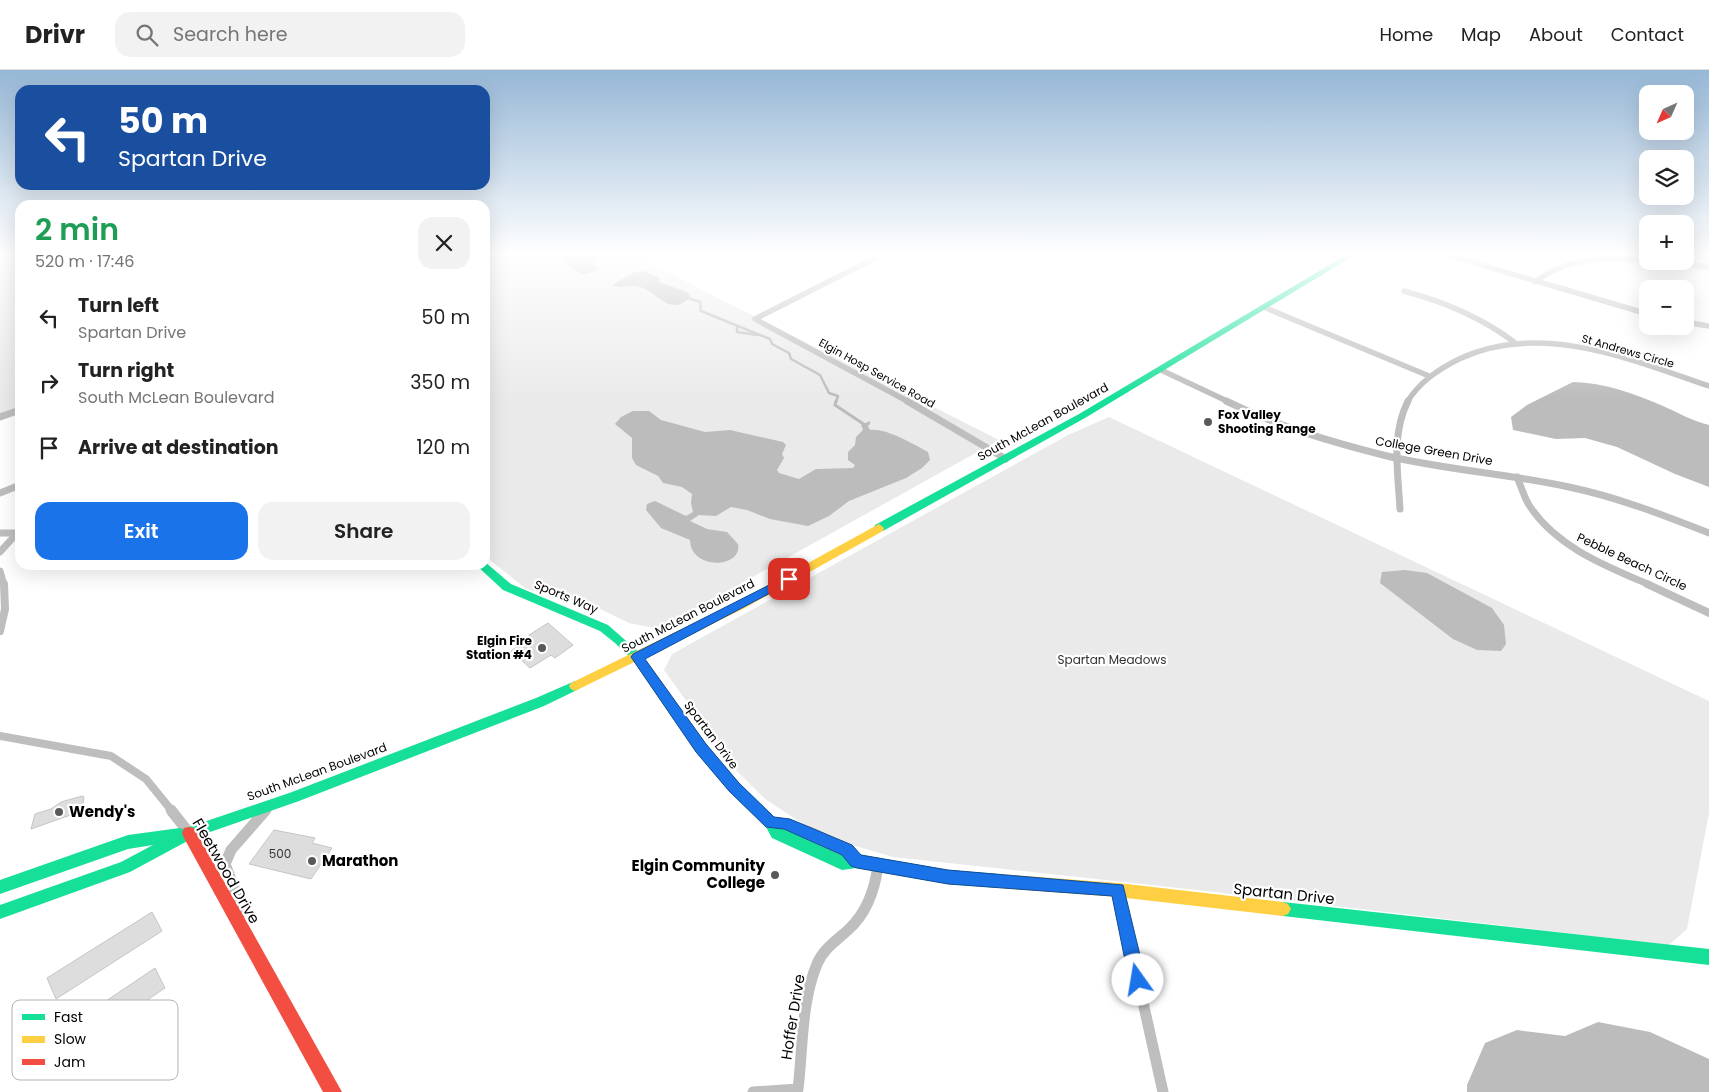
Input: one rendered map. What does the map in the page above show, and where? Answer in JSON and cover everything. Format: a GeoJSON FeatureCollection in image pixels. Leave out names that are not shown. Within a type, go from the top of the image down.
{"type":"FeatureCollection","features":[{"type":"Feature","properties":{"kind":"main road","name":"South McLean Boulevard"},"geometry":{"type":"LineString","coordinates":[[0,912],[125,867],[189,833],[271,805],[540,702],[637,657],[739,606],[1006,458],[1275,303]]}},
{"type":"Feature","properties":{"kind":"main road","name":"Sports Way"},"geometry":{"type":"LineString","coordinates":[[488,570],[507,587],[604,628],[637,657]]}},
{"type":"Feature","properties":{"kind":"main road","name":"Spartan Drive"},"geometry":{"type":"LineString","coordinates":[[637,657],[701,748],[734,787],[771,823],[777,833],[842,863],[857,861],[948,877],[1118,890],[1709,957]]}},
{"type":"Feature","properties":{"kind":"main road","name":"South McLean Boulevard"},"geometry":{"type":"LineString","coordinates":[[0,887],[128,842],[189,833]]}},
{"type":"Feature","properties":{"kind":"main road","name":"Fleetwood Drive"},"geometry":{"type":"LineString","coordinates":[[189,833],[333,1092]]}},
{"type":"Feature","properties":{"kind":"street","name":"Elgin Hosp Service Road"},"geometry":{"type":"LineString","coordinates":[[787,303],[755,319],[884,388],[1006,458]]}},
{"type":"Feature","properties":{"kind":"street"},"geometry":{"type":"LineString","coordinates":[[1440,303],[1465,311],[1499,330],[1514,342]]}},
{"type":"Feature","properties":{"kind":"street"},"geometry":{"type":"LineString","coordinates":[[1608,303],[1639,311]]}},
{"type":"Feature","properties":{"kind":"street"},"geometry":{"type":"LineString","coordinates":[[1266,308],[1429,376]]}},
{"type":"Feature","properties":{"kind":"street"},"geometry":{"type":"LineString","coordinates":[[1694,324],[1709,326]]}},
{"type":"Feature","properties":{"kind":"street","name":"St Andrews Circle"},"geometry":{"type":"LineString","coordinates":[[1400,508],[1397,458],[1398,436],[1403,412],[1415,391],[1429,376],[1470,353],[1489,346],[1514,342],[1542,342],[1588,349],[1709,386]]}},
{"type":"Feature","properties":{"kind":"street","name":"College Green Drive"},"geometry":{"type":"LineString","coordinates":[[1161,370],[1275,423],[1338,443],[1397,458],[1570,486],[1613,498],[1709,533]]}},
{"type":"Feature","properties":{"kind":"street"},"geometry":{"type":"LineString","coordinates":[[0,417],[15,412]]}},
{"type":"Feature","properties":{"kind":"street","name":"Pebble Beach Circle"},"geometry":{"type":"LineString","coordinates":[[1518,477],[1535,516],[1564,542],[1590,557],[1671,592],[1709,613]]}},
{"type":"Feature","properties":{"kind":"street"},"geometry":{"type":"LineString","coordinates":[[0,493],[15,487]]}},
{"type":"Feature","properties":{"kind":"street"},"geometry":{"type":"LineString","coordinates":[[0,534],[15,532]]}},
{"type":"Feature","properties":{"kind":"street"},"geometry":{"type":"LineString","coordinates":[[0,552],[15,535]]}},
{"type":"Feature","properties":{"kind":"street"},"geometry":{"type":"LineString","coordinates":[[0,571],[5,583],[4,619],[0,631]]}},
{"type":"Feature","properties":{"kind":"street","name":"Fleetwood Drive"},"geometry":{"type":"LineString","coordinates":[[0,736],[111,756],[146,779],[189,833]]}},
{"type":"Feature","properties":{"kind":"street"},"geometry":{"type":"LineString","coordinates":[[237,919],[244,905],[235,890],[225,864],[231,850],[271,805]]}},
{"type":"Feature","properties":{"kind":"street","name":"Hoffer Drive"},"geometry":{"type":"LineString","coordinates":[[753,1092],[798,1090],[811,980],[818,962],[831,942],[854,924],[866,906],[876,879],[878,865]]}},
{"type":"Feature","properties":{"kind":"street"},"geometry":{"type":"LineString","coordinates":[[1118,890],[1163,1092]]}},
{"type":"Feature","properties":{"kind":"green space"},"geometry":{"type":"Polygon","coordinates":[[[0,303],[15,303],[15,409],[0,414],[0,303]]]}},
{"type":"Feature","properties":{"kind":"green space"},"geometry":{"type":"Polygon","coordinates":[[[490,303],[728,303],[999,440],[659,629],[629,623],[596,607],[526,589],[490,560],[490,303]]]}},
{"type":"Feature","properties":{"kind":"green space","name":"Spartan Meadows"},"geometry":{"type":"Polygon","coordinates":[[[1109,417],[1709,701],[1709,813],[1687,929],[1669,945],[893,857],[842,842],[806,826],[765,799],[736,770],[664,670],[672,654],[1068,435],[1109,417]]]}},
{"type":"Feature","properties":{"kind":"shaded area"},"geometry":{"type":"Polygon","coordinates":[[[666,303],[682,303],[676,305],[666,303]]]}},
{"type":"Feature","properties":{"kind":"shaded area"},"geometry":{"type":"Polygon","coordinates":[[[1573,382],[1596,384],[1630,393],[1709,425],[1709,487],[1675,474],[1617,447],[1585,438],[1556,439],[1513,430],[1511,417],[1527,405],[1573,382]]]}},
{"type":"Feature","properties":{"kind":"shaded area"},"geometry":{"type":"Polygon","coordinates":[[[633,411],[649,411],[661,420],[705,432],[730,430],[783,442],[786,445],[782,454],[784,458],[777,470],[779,473],[799,479],[816,469],[853,468],[855,465],[848,460],[848,452],[855,445],[856,437],[863,430],[861,425],[870,421],[868,426],[870,430],[884,431],[908,441],[928,452],[930,460],[922,468],[906,478],[849,501],[829,516],[808,526],[770,519],[747,510],[731,507],[716,516],[699,515],[690,521],[707,529],[727,532],[738,544],[737,552],[733,558],[716,563],[699,557],[693,550],[690,540],[661,528],[646,510],[647,504],[655,501],[686,516],[693,512],[692,494],[682,487],[663,483],[658,476],[636,465],[632,458],[632,438],[615,424],[621,417],[633,411]]]}},
{"type":"Feature","properties":{"kind":"shaded area"},"geometry":{"type":"Polygon","coordinates":[[[1405,570],[1427,573],[1492,608],[1504,625],[1506,644],[1501,651],[1477,650],[1453,639],[1380,583],[1382,572],[1405,570]]]}},
{"type":"Feature","properties":{"kind":"shaded area"},"geometry":{"type":"Polygon","coordinates":[[[1598,1022],[1650,1032],[1709,1059],[1709,1092],[1467,1092],[1467,1085],[1485,1043],[1517,1030],[1565,1036],[1598,1022]]]}},
{"type":"Feature","properties":{"kind":"building","name":"Elgin Fire Station #4"},"geometry":{"type":"Polygon","coordinates":[[[548,623],[573,645],[555,658],[551,655],[530,668],[511,651],[532,637],[529,635],[548,623]]]}},
{"type":"Feature","properties":{"kind":"building","name":"Wendy's"},"geometry":{"type":"Polygon","coordinates":[[[84,797],[82,811],[31,829],[35,814],[51,809],[61,802],[84,797]]]}},
{"type":"Feature","properties":{"kind":"building","name":"Marathon"},"geometry":{"type":"Polygon","coordinates":[[[274,830],[315,838],[312,843],[332,848],[311,879],[249,864],[274,830]]]}},
{"type":"Feature","properties":{"kind":"building"},"geometry":{"type":"Polygon","coordinates":[[[152,912],[162,931],[56,999],[47,978],[152,912]]]}},
{"type":"Feature","properties":{"kind":"building"},"geometry":{"type":"Polygon","coordinates":[[[155,968],[165,988],[147,1000],[107,1000],[155,968]]]}},
{"type":"Feature","properties":{"kind":"waterway"},"geometry":{"type":"LineString","coordinates":[[700,303],[701,311],[770,339],[772,344],[789,353],[791,359],[820,375],[829,393],[838,396],[836,402]]}},
{"type":"Feature","properties":{"kind":"waterway"},"geometry":{"type":"LineString","coordinates":[[737,327],[737,332],[758,335]]}},
{"type":"Feature","properties":{"kind":"waterway"},"geometry":{"type":"LineString","coordinates":[[836,401],[835,405],[865,425]]}},
{"type":"Feature","properties":{"kind":"traffic: fast"},"geometry":{"type":"LineString","coordinates":[[879,528],[1082,416],[1271,303]]}},
{"type":"Feature","properties":{"kind":"traffic: fast"},"geometry":{"type":"LineString","coordinates":[[488,570],[507,587],[604,628],[619,640],[637,657],[701,748],[734,787],[771,823],[777,833],[842,863],[857,861],[948,877],[999,881]]}},
{"type":"Feature","properties":{"kind":"traffic: fast"},"geometry":{"type":"LineString","coordinates":[[0,912],[125,867],[189,833],[294,797],[540,702],[575,686]]}},
{"type":"Feature","properties":{"kind":"traffic: fast"},"geometry":{"type":"LineString","coordinates":[[0,887],[128,842],[180,834]]}},
{"type":"Feature","properties":{"kind":"traffic: fast"},"geometry":{"type":"LineString","coordinates":[[1283,909],[1709,957]]}},
{"type":"Feature","properties":{"kind":"traffic: slow"},"geometry":{"type":"LineString","coordinates":[[575,686],[739,606],[879,528]]}},
{"type":"Feature","properties":{"kind":"traffic: slow"},"geometry":{"type":"LineString","coordinates":[[999,881],[1118,890],[1283,909]]}},
{"type":"Feature","properties":{"kind":"traffic: jam"},"geometry":{"type":"LineString","coordinates":[[189,833],[333,1092]]}},
{"type":"Feature","properties":{"kind":"place","name":"Fox Valley Shooting Range"},"geometry":{"type":"Point","coordinates":[1208,422]}},
{"type":"Feature","properties":{"kind":"place","name":"Elgin Fire Station #4"},"geometry":{"type":"Point","coordinates":[542,648]}},
{"type":"Feature","properties":{"kind":"place","name":"Wendy's"},"geometry":{"type":"Point","coordinates":[59,812]}},
{"type":"Feature","properties":{"kind":"place","name":"Marathon"},"geometry":{"type":"Point","coordinates":[312,861]}},
{"type":"Feature","properties":{"kind":"place","name":"Elgin Community College"},"geometry":{"type":"Point","coordinates":[775,875]}},
{"type":"Feature","properties":{"kind":"route"},"geometry":{"type":"LineString","coordinates":[[789,579],[637,657],[701,748],[734,787],[771,823],[785,823],[847,850],[857,861],[948,877],[1118,890],[1138,980]]}}]}
